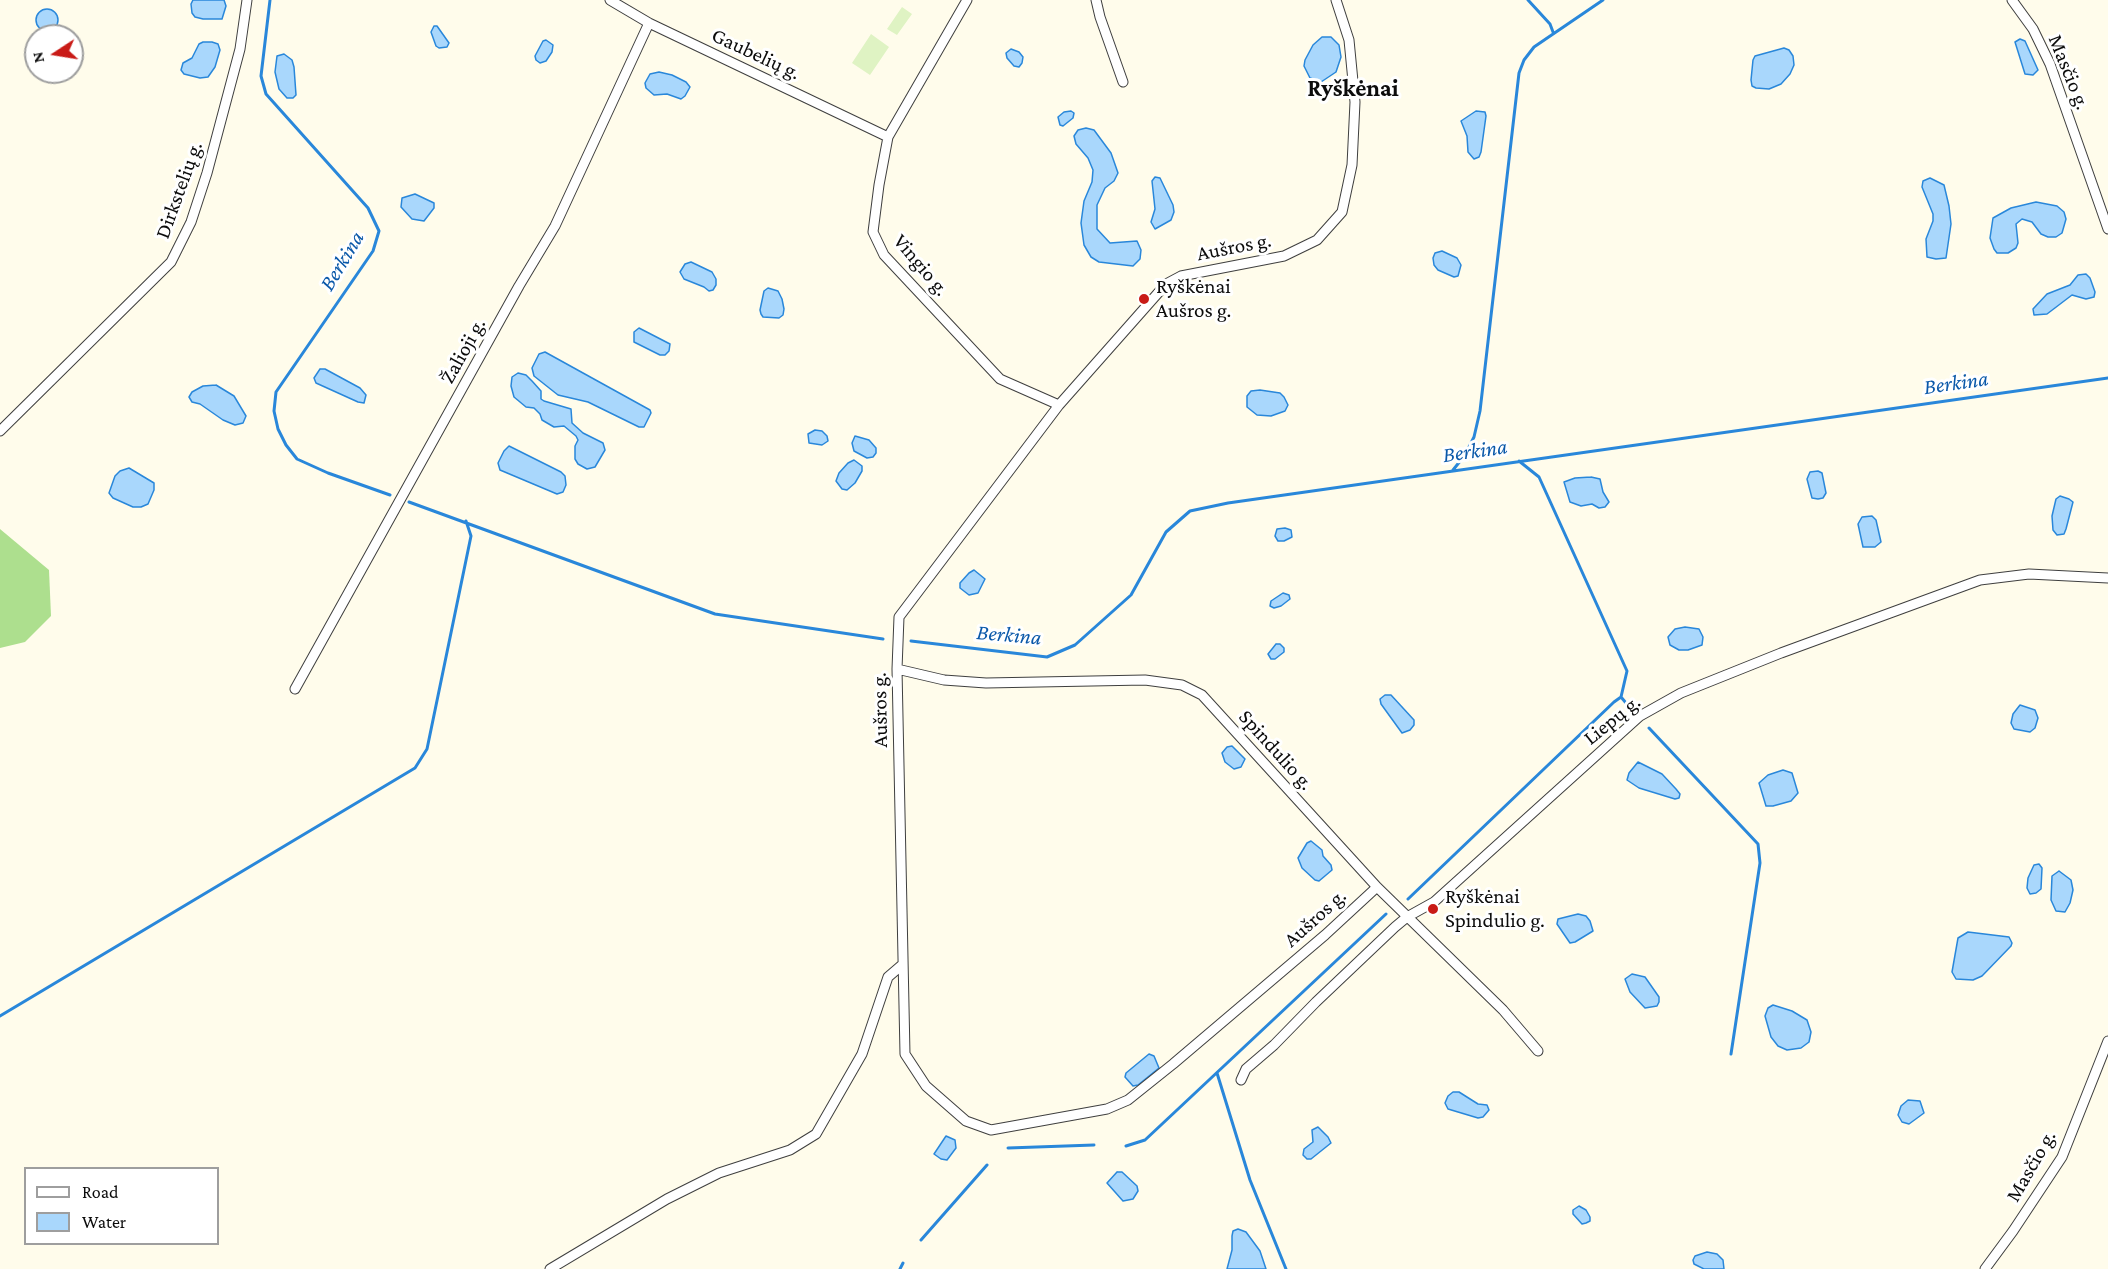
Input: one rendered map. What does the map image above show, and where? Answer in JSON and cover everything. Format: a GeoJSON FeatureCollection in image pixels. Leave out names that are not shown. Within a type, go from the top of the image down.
{"type":"FeatureCollection","features":[{"type":"Feature","properties":{"kind":"street","name":"Dirkstelių g."},"geometry":{"type":"LineString","coordinates":[[0,431],[171,262],[191,222],[207,173],[240,49],[247,0]]}},
{"type":"Feature","properties":{"kind":"street","name":"Gaubelių g."},"geometry":{"type":"LineString","coordinates":[[610,0],[649,23],[888,137]]}},
{"type":"Feature","properties":{"kind":"street","name":"Vingio g."},"geometry":{"type":"LineString","coordinates":[[967,0],[888,137],[873,232],[884,255],[1000,379],[1059,405]]}},
{"type":"Feature","properties":{"kind":"street"},"geometry":{"type":"LineString","coordinates":[[1096,0],[1123,82]]}},
{"type":"Feature","properties":{"kind":"street","name":"Aušros g."},"geometry":{"type":"LineString","coordinates":[[1336,0],[1349,40],[1355,102],[1352,165],[1342,212],[1317,240],[1284,256],[1181,276],[1166,284],[1059,405],[899,616],[897,669],[904,1054],[926,1086],[966,1121],[991,1130],[1107,1109],[1128,1100],[1325,935],[1377,887]]}},
{"type":"Feature","properties":{"kind":"street","name":"Masčio g."},"geometry":{"type":"LineString","coordinates":[[2012,0],[2033,28],[2050,64],[2108,230]]}},
{"type":"Feature","properties":{"kind":"street","name":"Žalioji g."},"geometry":{"type":"LineString","coordinates":[[295,689],[513,297],[555,226],[649,23]]}},
{"type":"Feature","properties":{"kind":"street","name":"Liepų g."},"geometry":{"type":"LineString","coordinates":[[1241,1080],[1246,1069],[1407,917],[1434,902],[1640,716],[1681,693],[1781,652],[1980,580],[2029,574],[2108,578]]}},
{"type":"Feature","properties":{"kind":"street","name":"Spindulio g."},"geometry":{"type":"LineString","coordinates":[[897,669],[944,680],[986,683],[1145,681],[1182,685],[1202,695],[1377,887],[1487,994],[1538,1051]]}},
{"type":"Feature","properties":{"kind":"street"},"geometry":{"type":"LineString","coordinates":[[550,1269],[667,1199],[719,1173],[790,1150],[816,1134],[862,1054],[888,977],[902,965]]}},
{"type":"Feature","properties":{"kind":"street","name":"Masčio g."},"geometry":{"type":"LineString","coordinates":[[1985,1269],[2013,1232],[2062,1157],[2108,1041]]}},
{"type":"Feature","properties":{"kind":"green space"},"geometry":{"type":"Polygon","coordinates":[[[902,7],[912,14],[897,35],[887,29],[902,7]]]}},
{"type":"Feature","properties":{"kind":"green space"},"geometry":{"type":"Polygon","coordinates":[[[871,34],[889,47],[870,75],[852,63],[871,34]]]}},
{"type":"Feature","properties":{"kind":"green space"},"geometry":{"type":"Polygon","coordinates":[[[0,529],[49,570],[51,616],[25,642],[0,648],[0,529]]]}},
{"type":"Feature","properties":{"kind":"water"},"geometry":{"type":"Polygon","coordinates":[[[193,0],[224,0],[226,6],[222,19],[195,17],[192,13],[193,0]]]}},
{"type":"Feature","properties":{"kind":"water"},"geometry":{"type":"Polygon","coordinates":[[[43,10],[51,10],[57,16],[57,24],[37,24],[37,16],[43,10]]]}},
{"type":"Feature","properties":{"kind":"water"},"geometry":{"type":"Polygon","coordinates":[[[434,26],[437,26],[449,43],[447,47],[436,46],[431,32],[434,26]]]}},
{"type":"Feature","properties":{"kind":"water"},"geometry":{"type":"Polygon","coordinates":[[[1322,37],[1331,37],[1339,45],[1341,57],[1336,72],[1321,82],[1310,78],[1304,66],[1313,45],[1322,37]]]}},
{"type":"Feature","properties":{"kind":"water"},"geometry":{"type":"Polygon","coordinates":[[[2020,39],[2025,41],[2038,70],[2033,75],[2025,74],[2015,42],[2020,39]]]}},
{"type":"Feature","properties":{"kind":"water"},"geometry":{"type":"Polygon","coordinates":[[[546,40],[553,45],[552,52],[546,61],[540,63],[535,56],[543,41],[546,40]]]}},
{"type":"Feature","properties":{"kind":"water"},"geometry":{"type":"Polygon","coordinates":[[[203,42],[218,44],[220,50],[215,67],[208,77],[200,78],[184,74],[181,70],[183,63],[192,58],[199,44],[203,42]]]}},
{"type":"Feature","properties":{"kind":"water"},"geometry":{"type":"Polygon","coordinates":[[[1784,48],[1789,50],[1793,56],[1794,65],[1790,74],[1781,84],[1769,89],[1752,86],[1755,56],[1784,48]]]}},
{"type":"Feature","properties":{"kind":"water"},"geometry":{"type":"Polygon","coordinates":[[[1011,49],[1019,52],[1023,57],[1019,67],[1014,66],[1007,58],[1006,53],[1011,49]]]}},
{"type":"Feature","properties":{"kind":"water"},"geometry":{"type":"Polygon","coordinates":[[[284,54],[292,60],[294,67],[296,95],[293,98],[287,98],[279,89],[275,72],[277,56],[284,54]]]}},
{"type":"Feature","properties":{"kind":"water"},"geometry":{"type":"Polygon","coordinates":[[[659,72],[686,82],[690,87],[685,96],[681,99],[667,94],[654,95],[646,88],[645,83],[650,74],[659,72]]]}},
{"type":"Feature","properties":{"kind":"water"},"geometry":{"type":"Polygon","coordinates":[[[1476,111],[1485,112],[1486,116],[1481,152],[1479,157],[1474,159],[1468,152],[1467,136],[1461,121],[1476,111]]]}},
{"type":"Feature","properties":{"kind":"water"},"geometry":{"type":"Polygon","coordinates":[[[1064,112],[1074,113],[1073,118],[1063,126],[1060,125],[1058,117],[1064,112]]]}},
{"type":"Feature","properties":{"kind":"water"},"geometry":{"type":"Polygon","coordinates":[[[1086,128],[1094,130],[1111,153],[1118,173],[1114,181],[1105,188],[1097,205],[1097,229],[1110,243],[1137,241],[1141,250],[1140,259],[1133,266],[1099,262],[1091,257],[1084,245],[1081,223],[1084,201],[1092,182],[1093,170],[1088,158],[1076,144],[1074,136],[1078,130],[1086,128]]]}},
{"type":"Feature","properties":{"kind":"water"},"geometry":{"type":"Polygon","coordinates":[[[1155,177],[1160,178],[1174,212],[1171,220],[1155,229],[1151,222],[1155,209],[1152,181],[1155,177]]]}},
{"type":"Feature","properties":{"kind":"water"},"geometry":{"type":"Polygon","coordinates":[[[1930,178],[1944,185],[1949,206],[1951,224],[1946,258],[1927,257],[1926,239],[1933,221],[1933,214],[1922,187],[1923,181],[1930,178]]]}},
{"type":"Feature","properties":{"kind":"water"},"geometry":{"type":"Polygon","coordinates":[[[415,194],[434,203],[434,208],[424,221],[412,219],[401,207],[402,198],[415,194]]]}},
{"type":"Feature","properties":{"kind":"water"},"geometry":{"type":"Polygon","coordinates":[[[2036,202],[2057,206],[2064,212],[2066,219],[2062,233],[2056,237],[2048,237],[2041,234],[2032,222],[2022,219],[2016,224],[2018,243],[2016,248],[2008,253],[1997,253],[1990,238],[1993,218],[2011,208],[2036,202]]]}},
{"type":"Feature","properties":{"kind":"water"},"geometry":{"type":"Polygon","coordinates":[[[1442,251],[1457,258],[1461,265],[1458,276],[1454,277],[1438,270],[1434,265],[1435,253],[1442,251]]]}},
{"type":"Feature","properties":{"kind":"water"},"geometry":{"type":"Polygon","coordinates":[[[691,262],[712,272],[716,279],[713,290],[709,291],[684,279],[680,272],[685,264],[691,262]]]}},
{"type":"Feature","properties":{"kind":"water"},"geometry":{"type":"Polygon","coordinates":[[[2086,274],[2095,292],[2094,297],[2086,299],[2072,295],[2047,314],[2034,315],[2033,309],[2047,294],[2070,285],[2078,275],[2086,274]]]}},
{"type":"Feature","properties":{"kind":"water"},"geometry":{"type":"Polygon","coordinates":[[[768,288],[778,291],[782,299],[784,309],[783,315],[779,318],[763,317],[761,314],[764,291],[768,288]]]}},
{"type":"Feature","properties":{"kind":"water"},"geometry":{"type":"Polygon","coordinates":[[[639,328],[670,344],[669,351],[665,355],[660,355],[634,342],[634,332],[639,328]]]}},
{"type":"Feature","properties":{"kind":"water"},"geometry":{"type":"Polygon","coordinates":[[[545,352],[650,410],[651,413],[644,427],[639,427],[588,402],[558,395],[534,376],[532,368],[539,354],[545,352]]]}},
{"type":"Feature","properties":{"kind":"water"},"geometry":{"type":"Polygon","coordinates":[[[320,369],[325,369],[360,388],[366,395],[364,403],[316,383],[314,378],[320,369]]]}},
{"type":"Feature","properties":{"kind":"water"},"geometry":{"type":"Polygon","coordinates":[[[518,373],[526,375],[541,391],[541,399],[571,409],[572,423],[583,433],[603,443],[605,450],[595,467],[587,469],[578,464],[575,459],[575,446],[578,440],[576,436],[564,426],[554,427],[542,420],[534,408],[526,407],[514,397],[511,386],[512,377],[518,373]]]}},
{"type":"Feature","properties":{"kind":"water"},"geometry":{"type":"Polygon","coordinates":[[[216,385],[234,396],[246,416],[243,423],[235,425],[223,420],[200,404],[192,402],[189,397],[192,392],[203,386],[216,385]]]}},
{"type":"Feature","properties":{"kind":"water"},"geometry":{"type":"Polygon","coordinates":[[[1251,391],[1280,393],[1288,405],[1285,411],[1271,416],[1257,415],[1247,407],[1247,396],[1251,391]]]}},
{"type":"Feature","properties":{"kind":"water"},"geometry":{"type":"Polygon","coordinates":[[[815,430],[822,431],[828,441],[822,445],[809,443],[808,434],[815,430]]]}},
{"type":"Feature","properties":{"kind":"water"},"geometry":{"type":"Polygon","coordinates":[[[855,436],[869,440],[876,448],[873,457],[867,458],[854,451],[852,443],[855,436]]]}},
{"type":"Feature","properties":{"kind":"water"},"geometry":{"type":"Polygon","coordinates":[[[509,446],[561,472],[565,476],[566,485],[563,492],[557,494],[500,470],[498,463],[509,446]]]}},
{"type":"Feature","properties":{"kind":"water"},"geometry":{"type":"Polygon","coordinates":[[[854,460],[862,466],[862,471],[855,483],[847,490],[842,489],[836,481],[839,473],[854,460]]]}},
{"type":"Feature","properties":{"kind":"water"},"geometry":{"type":"Polygon","coordinates":[[[129,468],[154,483],[154,490],[148,504],[141,507],[133,507],[113,498],[109,493],[115,476],[120,471],[129,468]]]}},
{"type":"Feature","properties":{"kind":"water"},"geometry":{"type":"Polygon","coordinates":[[[1810,472],[1822,473],[1826,493],[1823,498],[1818,499],[1812,498],[1807,479],[1810,472]]]}},
{"type":"Feature","properties":{"kind":"water"},"geometry":{"type":"Polygon","coordinates":[[[1575,478],[1600,479],[1603,492],[1609,502],[1605,507],[1599,508],[1592,504],[1581,506],[1570,502],[1564,482],[1575,478]]]}},
{"type":"Feature","properties":{"kind":"water"},"geometry":{"type":"Polygon","coordinates":[[[2060,496],[2073,502],[2064,534],[2057,535],[2053,530],[2052,516],[2056,499],[2060,496]]]}},
{"type":"Feature","properties":{"kind":"water"},"geometry":{"type":"Polygon","coordinates":[[[1872,516],[1876,520],[1881,542],[1875,547],[1863,547],[1858,524],[1862,517],[1872,516]]]}},
{"type":"Feature","properties":{"kind":"water"},"geometry":{"type":"Polygon","coordinates":[[[1277,529],[1291,530],[1292,537],[1278,541],[1275,536],[1277,529]]]}},
{"type":"Feature","properties":{"kind":"water"},"geometry":{"type":"Polygon","coordinates":[[[974,570],[985,579],[978,593],[969,595],[960,588],[960,583],[974,570]]]}},
{"type":"Feature","properties":{"kind":"water"},"geometry":{"type":"Polygon","coordinates":[[[1283,593],[1289,595],[1290,599],[1281,606],[1274,608],[1270,606],[1271,601],[1283,593]]]}},
{"type":"Feature","properties":{"kind":"water"},"geometry":{"type":"Polygon","coordinates":[[[1685,627],[1699,629],[1703,637],[1702,645],[1688,650],[1679,650],[1670,645],[1668,637],[1675,629],[1685,627]]]}},
{"type":"Feature","properties":{"kind":"water"},"geometry":{"type":"Polygon","coordinates":[[[1276,644],[1284,648],[1284,652],[1275,659],[1271,659],[1268,654],[1276,644]]]}},
{"type":"Feature","properties":{"kind":"water"},"geometry":{"type":"Polygon","coordinates":[[[1385,695],[1391,695],[1414,720],[1414,725],[1410,730],[1402,733],[1381,704],[1380,699],[1385,695]]]}},
{"type":"Feature","properties":{"kind":"water"},"geometry":{"type":"Polygon","coordinates":[[[2020,705],[2035,710],[2038,718],[2035,728],[2030,732],[2014,729],[2011,723],[2013,714],[2020,705]]]}},
{"type":"Feature","properties":{"kind":"water"},"geometry":{"type":"Polygon","coordinates":[[[1232,746],[1245,759],[1241,767],[1234,769],[1225,762],[1222,753],[1227,747],[1232,746]]]}},
{"type":"Feature","properties":{"kind":"water"},"geometry":{"type":"Polygon","coordinates":[[[1638,762],[1662,774],[1680,794],[1679,798],[1675,799],[1639,788],[1627,780],[1629,773],[1638,762]]]}},
{"type":"Feature","properties":{"kind":"water"},"geometry":{"type":"Polygon","coordinates":[[[1783,770],[1792,773],[1798,793],[1791,801],[1766,806],[1759,783],[1768,775],[1783,770]]]}},
{"type":"Feature","properties":{"kind":"water"},"geometry":{"type":"Polygon","coordinates":[[[1311,841],[1322,850],[1332,870],[1319,881],[1302,868],[1298,858],[1307,843],[1311,841]]]}},
{"type":"Feature","properties":{"kind":"water"},"geometry":{"type":"Polygon","coordinates":[[[2039,864],[2042,868],[2041,889],[2030,894],[2027,888],[2028,878],[2034,865],[2039,864]]]}},
{"type":"Feature","properties":{"kind":"water"},"geometry":{"type":"Polygon","coordinates":[[[2059,871],[2071,880],[2073,890],[2065,912],[2056,911],[2051,900],[2052,876],[2059,871]]]}},
{"type":"Feature","properties":{"kind":"water"},"geometry":{"type":"Polygon","coordinates":[[[1578,914],[1586,916],[1593,931],[1570,943],[1557,924],[1558,919],[1578,914]]]}},
{"type":"Feature","properties":{"kind":"water"},"geometry":{"type":"Polygon","coordinates":[[[1968,932],[2009,937],[2012,943],[1982,976],[1973,980],[1956,979],[1952,972],[1958,938],[1968,932]]]}},
{"type":"Feature","properties":{"kind":"water"},"geometry":{"type":"Polygon","coordinates":[[[1632,974],[1645,977],[1659,997],[1657,1006],[1645,1008],[1630,992],[1625,979],[1632,974]]]}},
{"type":"Feature","properties":{"kind":"water"},"geometry":{"type":"Polygon","coordinates":[[[1773,1005],[1792,1011],[1807,1020],[1811,1032],[1809,1042],[1801,1048],[1787,1050],[1778,1046],[1771,1037],[1765,1016],[1768,1008],[1773,1005]]]}},
{"type":"Feature","properties":{"kind":"water"},"geometry":{"type":"Polygon","coordinates":[[[1149,1054],[1154,1056],[1159,1068],[1138,1085],[1133,1086],[1125,1077],[1126,1073],[1149,1054]]]}},
{"type":"Feature","properties":{"kind":"water"},"geometry":{"type":"Polygon","coordinates":[[[1453,1092],[1459,1092],[1478,1104],[1487,1105],[1489,1110],[1483,1117],[1478,1118],[1448,1109],[1445,1103],[1453,1092]]]}},
{"type":"Feature","properties":{"kind":"water"},"geometry":{"type":"Polygon","coordinates":[[[1908,1100],[1920,1101],[1924,1113],[1909,1124],[1902,1122],[1898,1115],[1901,1106],[1908,1100]]]}},
{"type":"Feature","properties":{"kind":"water"},"geometry":{"type":"Polygon","coordinates":[[[1318,1127],[1331,1143],[1311,1159],[1307,1159],[1303,1155],[1304,1149],[1313,1142],[1312,1130],[1318,1127]]]}},
{"type":"Feature","properties":{"kind":"water"},"geometry":{"type":"Polygon","coordinates":[[[946,1136],[955,1140],[956,1148],[947,1160],[934,1154],[946,1136]]]}},
{"type":"Feature","properties":{"kind":"water"},"geometry":{"type":"Polygon","coordinates":[[[1117,1172],[1122,1172],[1137,1186],[1138,1191],[1133,1199],[1123,1201],[1107,1183],[1117,1172]]]}},
{"type":"Feature","properties":{"kind":"water"},"geometry":{"type":"Polygon","coordinates":[[[1579,1206],[1586,1210],[1590,1221],[1582,1224],[1573,1214],[1573,1210],[1579,1206]]]}},
{"type":"Feature","properties":{"kind":"water"},"geometry":{"type":"Polygon","coordinates":[[[1238,1229],[1246,1232],[1260,1251],[1266,1269],[1227,1269],[1232,1250],[1233,1231],[1238,1229]]]}},
{"type":"Feature","properties":{"kind":"water"},"geometry":{"type":"Polygon","coordinates":[[[1707,1252],[1717,1254],[1723,1260],[1724,1269],[1704,1269],[1694,1264],[1695,1256],[1707,1252]]]}},
{"type":"Feature","properties":{"kind":"waterway","name":"Berkina"},"geometry":{"type":"LineString","coordinates":[[270,0],[261,76],[266,94],[368,208],[379,231],[373,251],[276,392],[274,411],[278,429],[286,445],[297,459],[328,473],[390,495]]}},
{"type":"Feature","properties":{"kind":"waterway"},"geometry":{"type":"LineString","coordinates":[[1528,0],[1550,24],[1553,32]]}},
{"type":"Feature","properties":{"kind":"waterway"},"geometry":{"type":"LineString","coordinates":[[1453,470],[1465,455],[1474,437],[1480,411],[1519,73],[1524,60],[1534,47],[1603,0]]}},
{"type":"Feature","properties":{"kind":"waterway","name":"Berkina"},"geometry":{"type":"LineString","coordinates":[[911,641],[1047,657],[1075,645],[1131,595],[1166,532],[1190,511],[1228,503],[2108,378]]}},
{"type":"Feature","properties":{"kind":"waterway"},"geometry":{"type":"LineString","coordinates":[[1408,899],[1621,697],[1627,671],[1539,477],[1519,461]]}},
{"type":"Feature","properties":{"kind":"waterway","name":"Berkina"},"geometry":{"type":"LineString","coordinates":[[409,502],[715,614],[883,639]]}},
{"type":"Feature","properties":{"kind":"waterway"},"geometry":{"type":"LineString","coordinates":[[0,1016],[415,768],[427,749],[471,536],[466,521]]}},
{"type":"Feature","properties":{"kind":"waterway"},"geometry":{"type":"LineString","coordinates":[[1621,697],[1631,709]]}},
{"type":"Feature","properties":{"kind":"waterway"},"geometry":{"type":"LineString","coordinates":[[1649,728],[1758,844],[1760,863],[1731,1054]]}},
{"type":"Feature","properties":{"kind":"waterway"},"geometry":{"type":"LineString","coordinates":[[1126,1146],[1145,1140],[1386,914]]}},
{"type":"Feature","properties":{"kind":"waterway"},"geometry":{"type":"LineString","coordinates":[[1217,1073],[1250,1180],[1286,1269]]}},
{"type":"Feature","properties":{"kind":"waterway"},"geometry":{"type":"LineString","coordinates":[[1008,1148],[1094,1145]]}},
{"type":"Feature","properties":{"kind":"waterway"},"geometry":{"type":"LineString","coordinates":[[921,1240],[987,1165]]}},
{"type":"Feature","properties":{"kind":"waterway"},"geometry":{"type":"LineString","coordinates":[[900,1269],[903,1263]]}},
{"type":"Feature","properties":{"kind":"place","name":"Ryškėnai Aušros g."},"geometry":{"type":"Point","coordinates":[1144,299]}},
{"type":"Feature","properties":{"kind":"place","name":"Ryškėnai Spindulio g."},"geometry":{"type":"Point","coordinates":[1433,909]}},
{"type":"Feature","properties":{"kind":"district","name":"Ryškėnai"},"geometry":{"type":"Point","coordinates":[1353,89]}}]}
